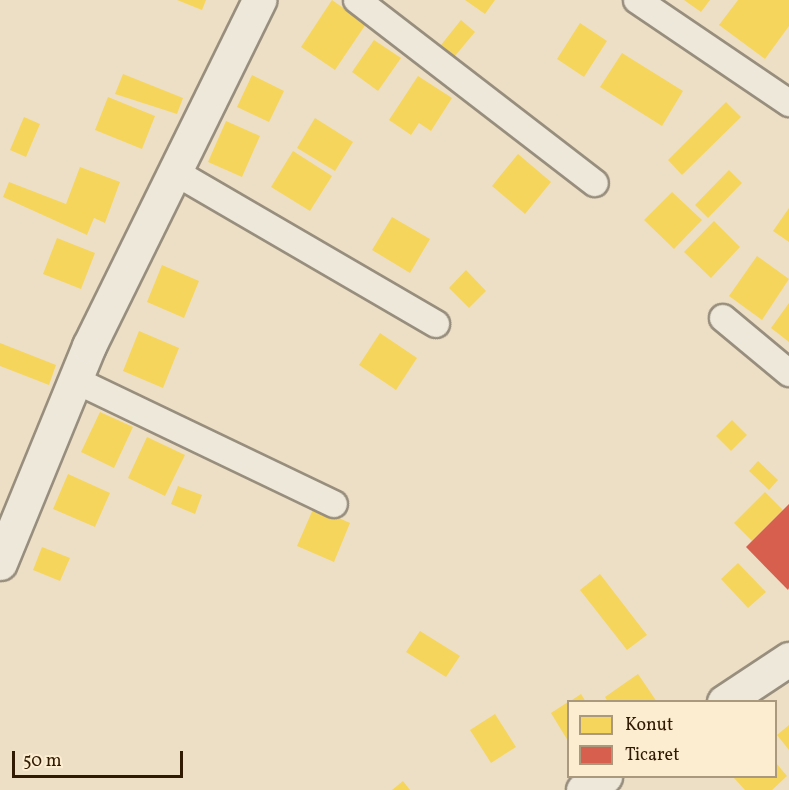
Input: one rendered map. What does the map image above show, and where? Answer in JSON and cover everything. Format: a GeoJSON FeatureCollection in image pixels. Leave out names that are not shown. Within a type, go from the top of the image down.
{"type":"FeatureCollection","features":[{"type":"Feature","properties":{"kind":"street"},"geometry":{"type":"LineString","coordinates":[[0,563],[75,380],[259,0]]}},
{"type":"Feature","properties":{"kind":"street"},"geometry":{"type":"LineString","coordinates":[[357,0],[595,183]]}},
{"type":"Feature","properties":{"kind":"street"},"geometry":{"type":"LineString","coordinates":[[637,0],[787,98]]}},
{"type":"Feature","properties":{"kind":"street"},"geometry":{"type":"LineString","coordinates":[[175,172],[436,324]]}},
{"type":"Feature","properties":{"kind":"street"},"geometry":{"type":"LineString","coordinates":[[723,318],[789,373]]}},
{"type":"Feature","properties":{"kind":"street"},"geometry":{"type":"LineString","coordinates":[[75,380],[334,504]]}},
{"type":"Feature","properties":{"kind":"street"},"geometry":{"type":"LineString","coordinates":[[727,700],[789,660]]}},
{"type":"Feature","properties":{"kind":"street"},"geometry":{"type":"LineString","coordinates":[[584,790],[603,778]]}},
{"type":"Feature","properties":{"kind":"building: Konut"},"geometry":{"type":"Polygon","coordinates":[[[177,0],[206,0],[202,10],[177,0]]]}},
{"type":"Feature","properties":{"kind":"building: Konut"},"geometry":{"type":"Polygon","coordinates":[[[332,0],[366,24],[335,70],[301,47],[332,0]]]}},
{"type":"Feature","properties":{"kind":"building: Konut"},"geometry":{"type":"Polygon","coordinates":[[[465,0],[495,0],[485,14],[465,0]]]}},
{"type":"Feature","properties":{"kind":"building: Konut"},"geometry":{"type":"Polygon","coordinates":[[[684,0],[710,0],[701,12],[684,0]]]}},
{"type":"Feature","properties":{"kind":"building: Konut"},"geometry":{"type":"Polygon","coordinates":[[[738,0],[789,0],[789,26],[765,59],[719,25],[738,0]]]}},
{"type":"Feature","properties":{"kind":"building: Konut"},"geometry":{"type":"Polygon","coordinates":[[[461,20],[475,32],[455,56],[441,45],[461,20]]]}},
{"type":"Feature","properties":{"kind":"building: Konut"},"geometry":{"type":"Polygon","coordinates":[[[580,23],[607,41],[584,77],[557,59],[580,23]]]}},
{"type":"Feature","properties":{"kind":"building: Konut"},"geometry":{"type":"Polygon","coordinates":[[[374,40],[401,58],[378,91],[352,72],[374,40]]]}},
{"type":"Feature","properties":{"kind":"building: Konut"},"geometry":{"type":"Polygon","coordinates":[[[622,53],[683,91],[662,126],[600,87],[622,53]]]}},
{"type":"Feature","properties":{"kind":"building: Konut"},"geometry":{"type":"Polygon","coordinates":[[[123,74],[183,98],[177,114],[115,94],[123,74]]]}},
{"type":"Feature","properties":{"kind":"building: Konut"},"geometry":{"type":"Polygon","coordinates":[[[252,75],[284,91],[269,122],[237,107],[252,75]]]}},
{"type":"Feature","properties":{"kind":"building: Konut"},"geometry":{"type":"Polygon","coordinates":[[[418,76],[452,98],[431,131],[419,123],[411,135],[389,120],[418,76]]]}},
{"type":"Feature","properties":{"kind":"building: Konut"},"geometry":{"type":"Polygon","coordinates":[[[108,97],[155,116],[142,149],[95,130],[108,97]]]}},
{"type":"Feature","properties":{"kind":"building: Konut"},"geometry":{"type":"Polygon","coordinates":[[[726,102],[741,117],[682,175],[668,160],[726,102]]]}},
{"type":"Feature","properties":{"kind":"building: Konut"},"geometry":{"type":"Polygon","coordinates":[[[24,117],[40,124],[26,157],[10,150],[24,117]]]}},
{"type":"Feature","properties":{"kind":"building: Konut"},"geometry":{"type":"Polygon","coordinates":[[[315,118],[353,142],[335,171],[297,148],[315,118]]]}},
{"type":"Feature","properties":{"kind":"building: Konut"},"geometry":{"type":"Polygon","coordinates":[[[226,121],[260,136],[242,177],[208,162],[226,121]]]}},
{"type":"Feature","properties":{"kind":"building: Konut"},"geometry":{"type":"Polygon","coordinates":[[[293,151],[332,176],[310,211],[271,187],[293,151]]]}},
{"type":"Feature","properties":{"kind":"building: Konut"},"geometry":{"type":"Polygon","coordinates":[[[518,154],[551,182],[525,214],[492,186],[518,154]]]}},
{"type":"Feature","properties":{"kind":"building: Konut"},"geometry":{"type":"Polygon","coordinates":[[[80,167],[120,182],[105,223],[94,218],[87,235],[3,197],[9,182],[66,204],[80,167]]]}},
{"type":"Feature","properties":{"kind":"building: Konut"},"geometry":{"type":"Polygon","coordinates":[[[729,170],[742,183],[708,218],[695,205],[729,170]]]}},
{"type":"Feature","properties":{"kind":"building: Konut"},"geometry":{"type":"Polygon","coordinates":[[[672,192],[702,220],[674,249],[644,220],[672,192]]]}},
{"type":"Feature","properties":{"kind":"building: Konut"},"geometry":{"type":"Polygon","coordinates":[[[789,208],[789,242],[773,231],[789,208]]]}},
{"type":"Feature","properties":{"kind":"building: Konut"},"geometry":{"type":"Polygon","coordinates":[[[392,217],[430,239],[410,273],[372,250],[392,217]]]}},
{"type":"Feature","properties":{"kind":"building: Konut"},"geometry":{"type":"Polygon","coordinates":[[[714,221],[740,247],[711,278],[684,252],[714,221]]]}},
{"type":"Feature","properties":{"kind":"building: Konut"},"geometry":{"type":"Polygon","coordinates":[[[57,238],[95,253],[81,289],[43,274],[57,238]]]}},
{"type":"Feature","properties":{"kind":"building: Konut"},"geometry":{"type":"Polygon","coordinates":[[[757,256],[789,279],[762,320],[729,296],[757,256]]]}},
{"type":"Feature","properties":{"kind":"building: Konut"},"geometry":{"type":"Polygon","coordinates":[[[162,265],[199,281],[184,318],[147,302],[162,265]]]}},
{"type":"Feature","properties":{"kind":"building: Konut"},"geometry":{"type":"Polygon","coordinates":[[[466,270],[486,291],[469,308],[449,288],[466,270]]]}},
{"type":"Feature","properties":{"kind":"building: Konut"},"geometry":{"type":"Polygon","coordinates":[[[789,303],[789,342],[771,328],[789,303]]]}},
{"type":"Feature","properties":{"kind":"building: Konut"},"geometry":{"type":"Polygon","coordinates":[[[139,331],[179,348],[163,388],[123,371],[139,331]]]}},
{"type":"Feature","properties":{"kind":"building: Konut"},"geometry":{"type":"Polygon","coordinates":[[[380,333],[417,358],[396,390],[359,365],[380,333]]]}},
{"type":"Feature","properties":{"kind":"building: Konut"},"geometry":{"type":"Polygon","coordinates":[[[0,343],[56,365],[49,385],[0,366],[0,343]]]}},
{"type":"Feature","properties":{"kind":"building: Konut"},"geometry":{"type":"Polygon","coordinates":[[[100,412],[133,427],[114,468],[81,452],[100,412]]]}},
{"type":"Feature","properties":{"kind":"building: Konut"},"geometry":{"type":"Polygon","coordinates":[[[732,420],[747,435],[731,451],[716,436],[732,420]]]}},
{"type":"Feature","properties":{"kind":"building: Konut"},"geometry":{"type":"Polygon","coordinates":[[[147,437],[185,455],[165,496],[128,478],[147,437]]]}},
{"type":"Feature","properties":{"kind":"building: Konut"},"geometry":{"type":"Polygon","coordinates":[[[758,461],[778,480],[769,490],[749,471],[758,461]]]}},
{"type":"Feature","properties":{"kind":"building: Konut"},"geometry":{"type":"Polygon","coordinates":[[[68,474],[110,493],[95,527],[53,509],[68,474]]]}},
{"type":"Feature","properties":{"kind":"building: Konut"},"geometry":{"type":"Polygon","coordinates":[[[178,486],[202,495],[195,514],[171,504],[178,486]]]}},
{"type":"Feature","properties":{"kind":"building: Konut"},"geometry":{"type":"Polygon","coordinates":[[[765,492],[783,510],[752,541],[734,523],[765,492]]]}},
{"type":"Feature","properties":{"kind":"building: Konut"},"geometry":{"type":"Polygon","coordinates":[[[314,507],[350,523],[334,562],[297,546],[314,507]]]}},
{"type":"Feature","properties":{"kind":"building: Konut"},"geometry":{"type":"Polygon","coordinates":[[[42,547],[70,558],[60,581],[33,570],[42,547]]]}},
{"type":"Feature","properties":{"kind":"building: Konut"},"geometry":{"type":"Polygon","coordinates":[[[738,563],[766,592],[748,608],[721,579],[738,563]]]}},
{"type":"Feature","properties":{"kind":"building: Konut"},"geometry":{"type":"Polygon","coordinates":[[[600,574],[647,635],[627,650],[580,590],[600,574]]]}},
{"type":"Feature","properties":{"kind":"building: Konut"},"geometry":{"type":"Polygon","coordinates":[[[420,631],[460,656],[446,677],[406,652],[420,631]]]}},
{"type":"Feature","properties":{"kind":"building: Konut"},"geometry":{"type":"Polygon","coordinates":[[[638,674],[656,700],[607,700],[605,697],[638,674]]]}},
{"type":"Feature","properties":{"kind":"building: Konut"},"geometry":{"type":"Polygon","coordinates":[[[581,694],[585,700],[572,700],[581,694]]]}},
{"type":"Feature","properties":{"kind":"building: Konut"},"geometry":{"type":"Polygon","coordinates":[[[567,703],[567,739],[551,713],[567,703]]]}},
{"type":"Feature","properties":{"kind":"building: Konut"},"geometry":{"type":"Polygon","coordinates":[[[495,714],[516,747],[491,763],[470,730],[495,714]]]}},
{"type":"Feature","properties":{"kind":"building: Konut"},"geometry":{"type":"Polygon","coordinates":[[[789,725],[789,750],[777,735],[789,725]]]}},
{"type":"Feature","properties":{"kind":"building: Konut"},"geometry":{"type":"Polygon","coordinates":[[[777,764],[787,776],[772,790],[745,790],[734,778],[777,778],[777,764]]]}},
{"type":"Feature","properties":{"kind":"building: Konut"},"geometry":{"type":"Polygon","coordinates":[[[403,781],[410,790],[392,790],[403,781]]]}},
{"type":"Feature","properties":{"kind":"building: Ticaret"},"geometry":{"type":"Polygon","coordinates":[[[789,504],[789,588],[788,590],[746,547],[789,504]]]}}]}
